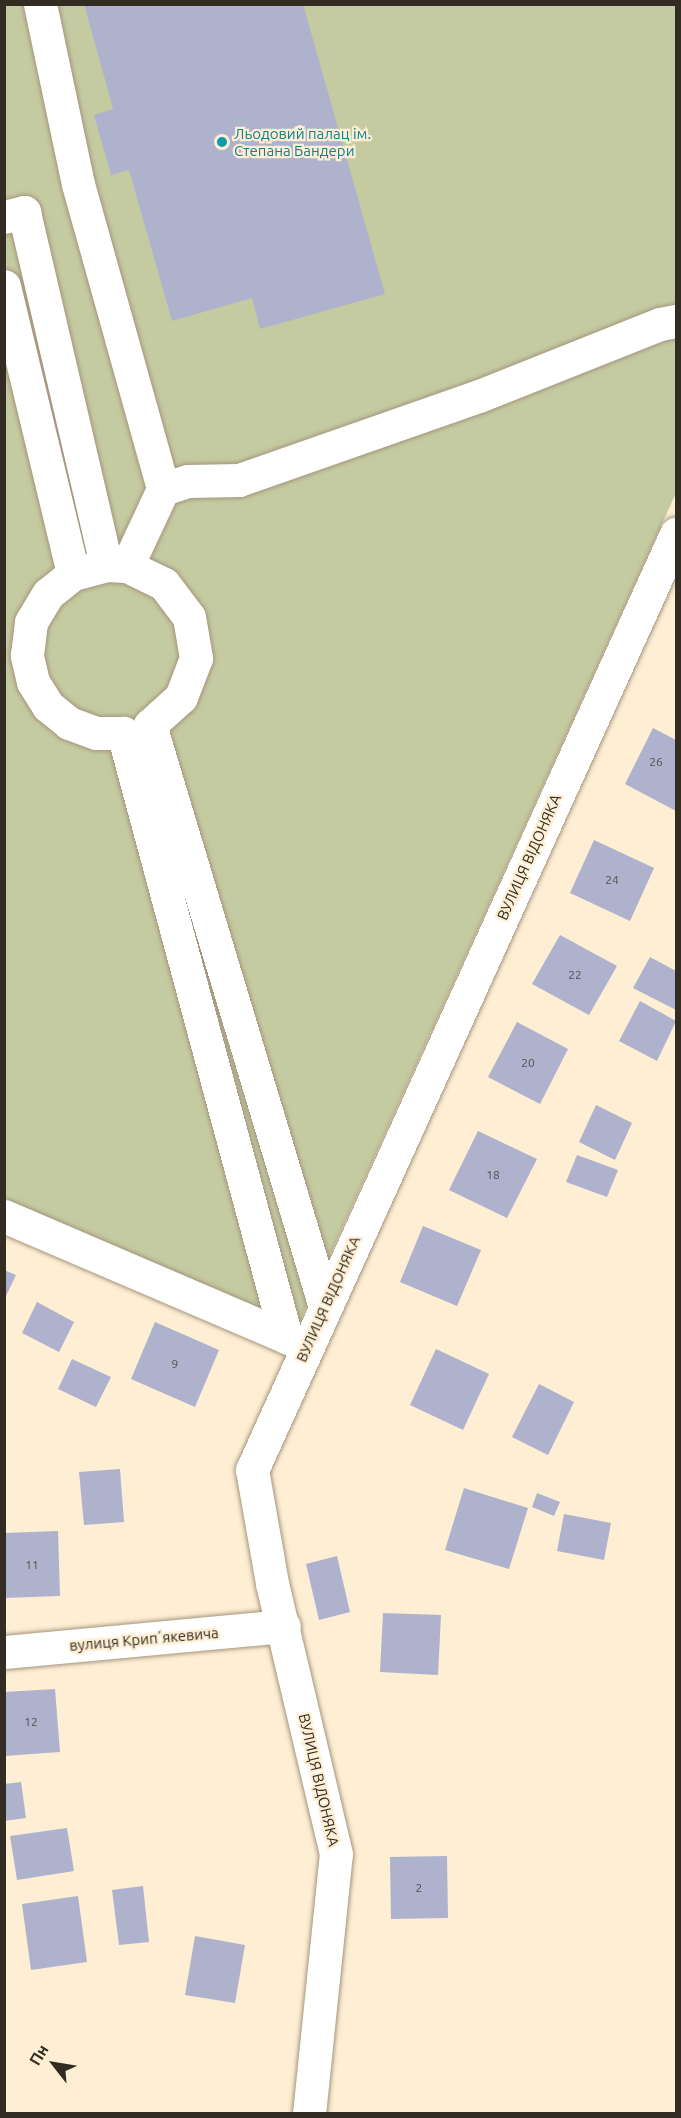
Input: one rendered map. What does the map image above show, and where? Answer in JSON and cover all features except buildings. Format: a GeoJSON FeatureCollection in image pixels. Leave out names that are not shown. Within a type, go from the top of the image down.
{"type":"FeatureCollection","features":[{"type":"Feature","properties":{"kind":"street"},"geometry":{"type":"LineString","coordinates":[[40,4],[78,184],[163,489]]}},
{"type":"Feature","properties":{"kind":"street"},"geometry":{"type":"LineString","coordinates":[[4,217],[24,212],[116,566]]}},
{"type":"Feature","properties":{"kind":"street"},"geometry":{"type":"LineString","coordinates":[[4,286],[73,574]]}},
{"type":"Feature","properties":{"kind":"street"},"geometry":{"type":"LineString","coordinates":[[116,566],[163,489],[188,481],[239,480],[479,396],[660,324],[676,321]]}},
{"type":"Feature","properties":{"kind":"street","name":"ВУЛИЦЯ ВІДОНЯКА"},"geometry":{"type":"LineString","coordinates":[[309,2114],[336,1854],[284,1626],[252,1470],[296,1342],[325,1307],[676,534]]}},
{"type":"Feature","properties":{"kind":"street"},"geometry":{"type":"LineString","coordinates":[[296,1342],[123,733],[96,733],[69,723],[48,706],[33,682],[27,655],[31,622],[48,594],[73,574],[116,566],[164,584],[189,617],[196,658],[181,697],[150,725],[325,1307]]}},
{"type":"Feature","properties":{"kind":"street"},"geometry":{"type":"LineString","coordinates":[[4,1216],[296,1342]]}},
{"type":"Feature","properties":{"kind":"street","name":"вулиця Крипʼякевича"},"geometry":{"type":"LineString","coordinates":[[4,1652],[284,1626]]}},
{"type":"Feature","properties":{"kind":"green space"},"geometry":{"type":"Polygon","coordinates":[[[5,5],[676,5],[676,493],[298,1325],[5,1199],[5,5]]]}},
{"type":"Feature","properties":{"kind":"place","name":"Льодовий палац ім. Степана Бандери"},"geometry":{"type":"Point","coordinates":[222,142]}}]}
